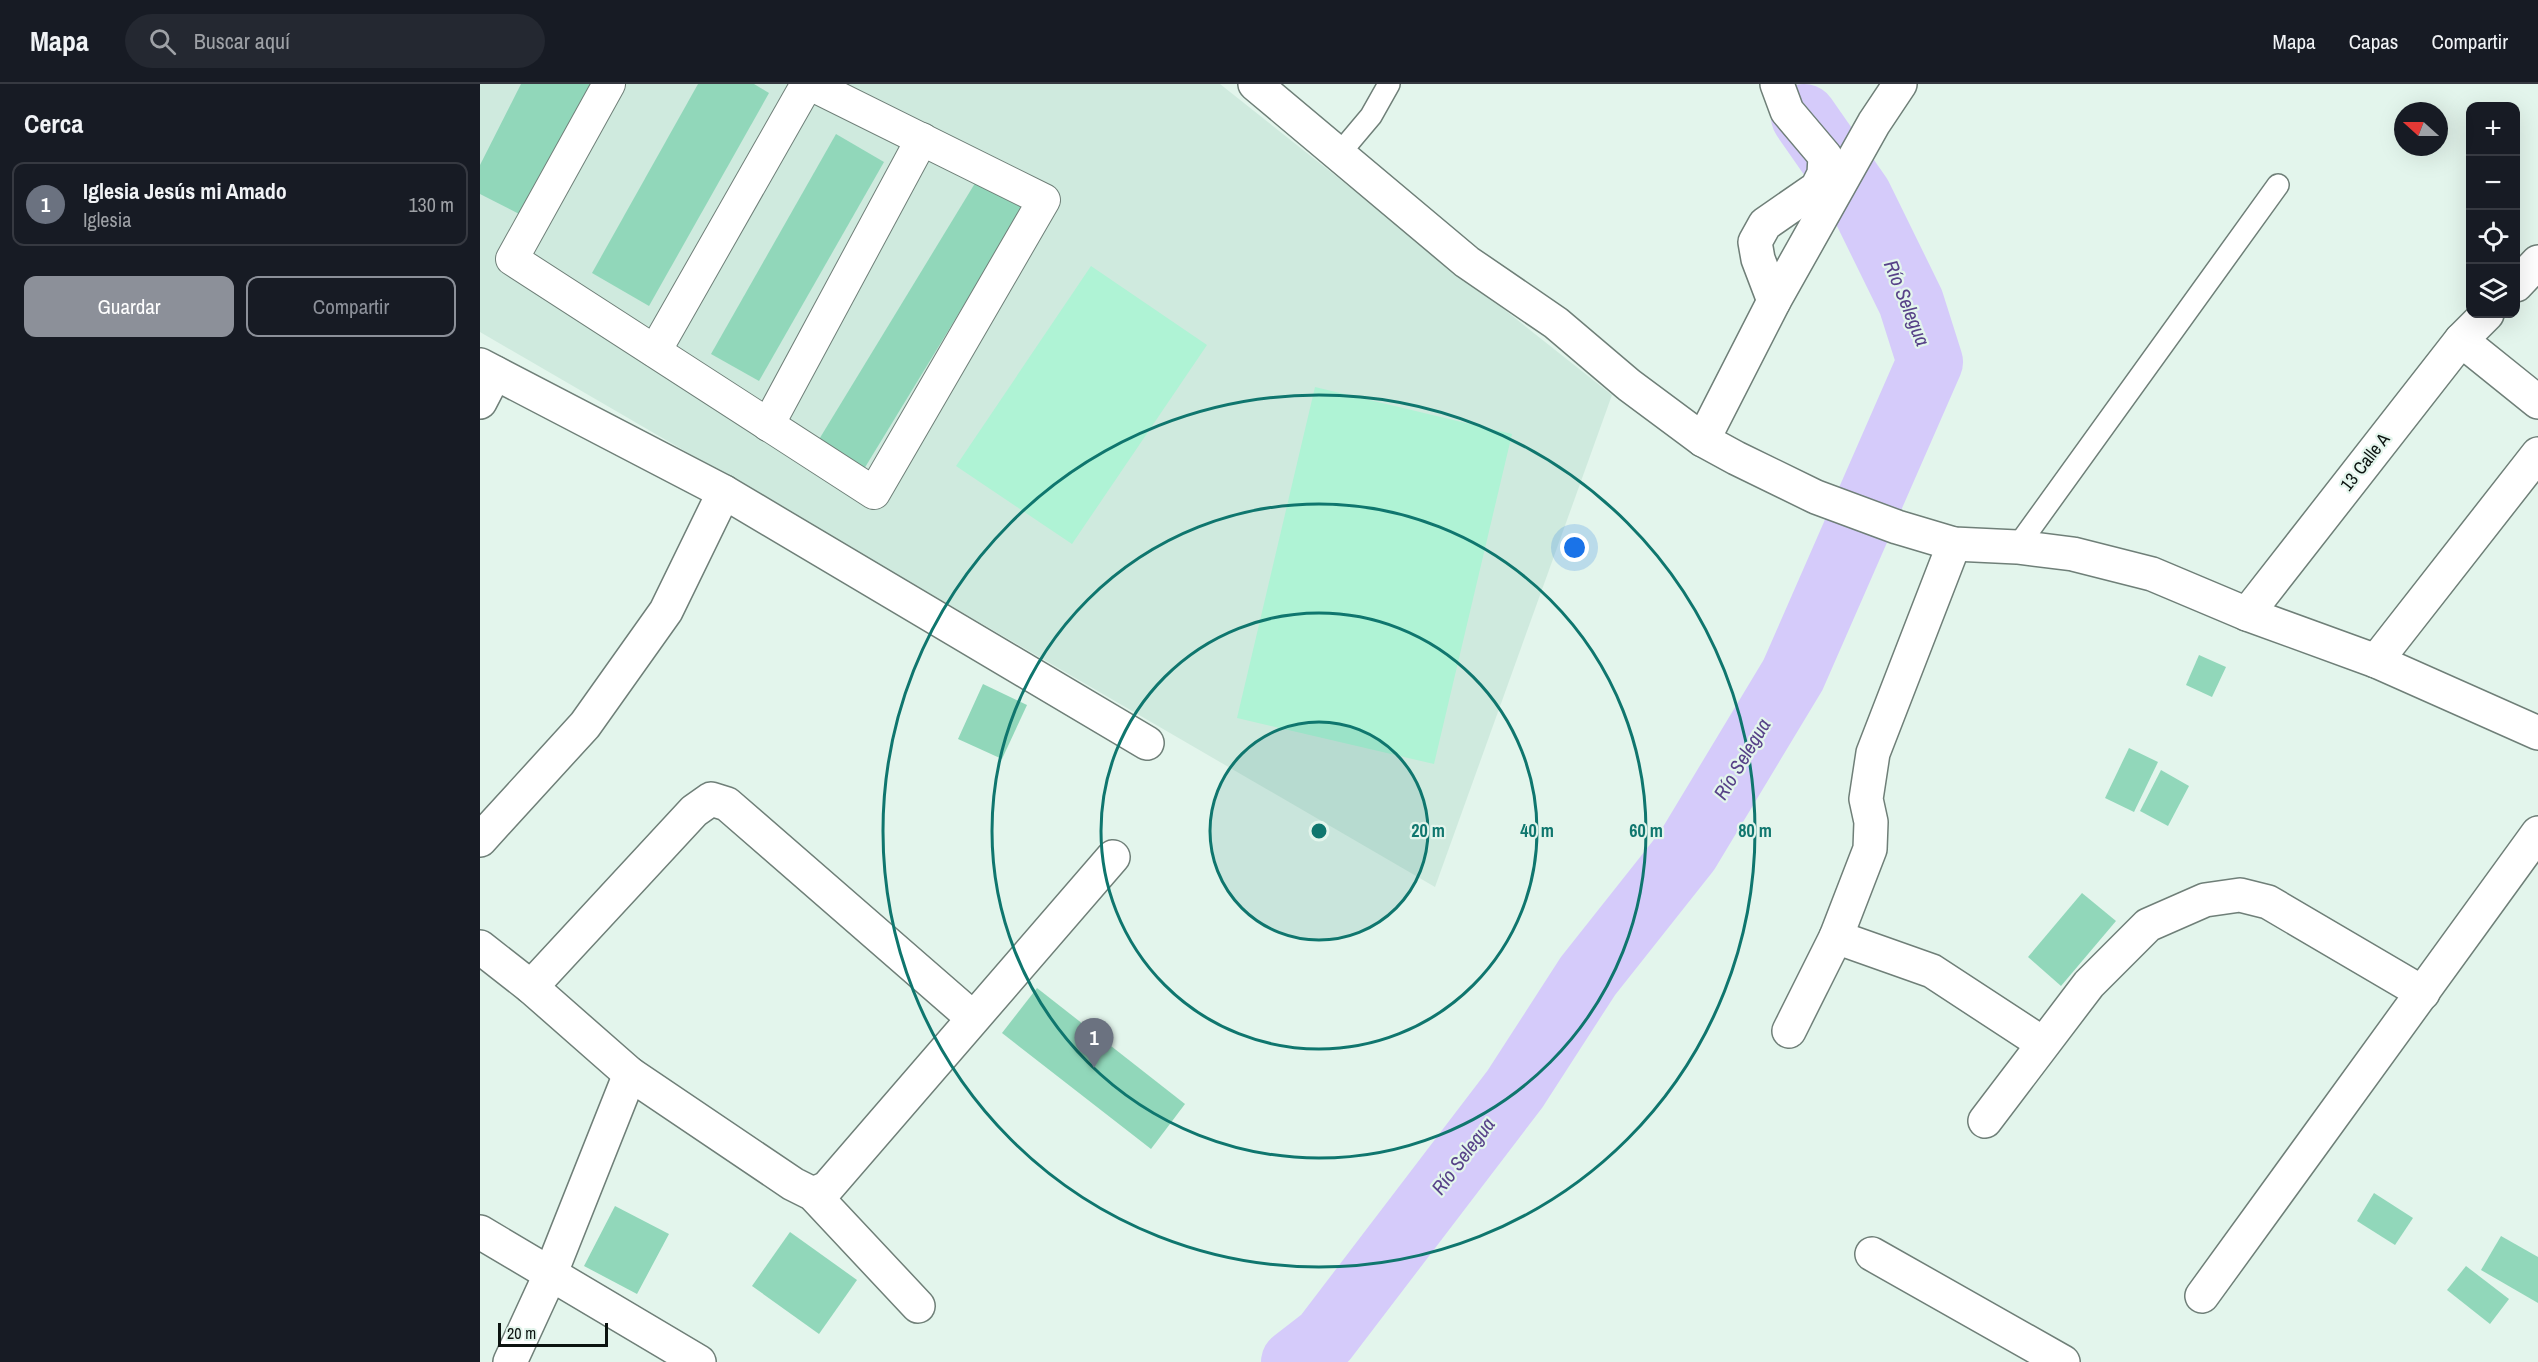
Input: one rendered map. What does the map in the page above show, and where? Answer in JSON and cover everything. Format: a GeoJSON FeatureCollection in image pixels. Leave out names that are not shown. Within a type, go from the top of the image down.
{"type":"FeatureCollection","features":[{"type":"Feature","properties":{"kind":"street"},"geometry":{"type":"LineString","coordinates":[[609,84],[512,259],[874,493],[1044,200],[809,84],[655,351]]}},
{"type":"Feature","properties":{"kind":"street"},"geometry":{"type":"LineString","coordinates":[[1256,84],[1467,262],[1556,323],[1629,385],[1703,440],[1816,497],[1897,527],[1954,544],[2017,547],[2073,554],[2152,574],[2247,614],[2376,662],[2538,733]]}},
{"type":"Feature","properties":{"kind":"street"},"geometry":{"type":"LineString","coordinates":[[1774,300],[1758,259],[1755,242],[1765,224],[1817,188],[1824,174],[1825,156],[1787,111],[1777,84]]}},
{"type":"Feature","properties":{"kind":"street"},"geometry":{"type":"LineString","coordinates":[[1703,440],[1774,300],[1805,249],[1874,123],[1899,84]]}},
{"type":"Feature","properties":{"kind":"street"},"geometry":{"type":"LineString","coordinates":[[768,425],[922,139]]}},
{"type":"Feature","properties":{"kind":"street"},"geometry":{"type":"LineString","coordinates":[[2520,281],[2538,262]]}},
{"type":"Feature","properties":{"kind":"street","name":"13 Calle A"},"geometry":{"type":"LineString","coordinates":[[2247,614],[2461,340],[2483,318]]}},
{"type":"Feature","properties":{"kind":"street"},"geometry":{"type":"LineString","coordinates":[[2461,340],[2538,402]]}},
{"type":"Feature","properties":{"kind":"street"},"geometry":{"type":"LineString","coordinates":[[480,402],[488,369],[724,492],[1147,743]]}},
{"type":"Feature","properties":{"kind":"street"},"geometry":{"type":"LineString","coordinates":[[2376,662],[2538,454]]}},
{"type":"Feature","properties":{"kind":"street"},"geometry":{"type":"LineString","coordinates":[[480,840],[585,725],[666,611],[724,492]]}},
{"type":"Feature","properties":{"kind":"street"},"geometry":{"type":"LineString","coordinates":[[1789,1031],[1836,937],[1870,849],[1871,822],[1866,799],[1873,753],[1954,544]]}},
{"type":"Feature","properties":{"kind":"street"},"geometry":{"type":"LineString","coordinates":[[531,987],[694,811],[711,799],[727,804],[973,1018]]}},
{"type":"Feature","properties":{"kind":"street"},"geometry":{"type":"LineString","coordinates":[[2202,1296],[2538,833]]}},
{"type":"Feature","properties":{"kind":"street"},"geometry":{"type":"LineString","coordinates":[[813,1194],[827,1188],[1113,857]]}},
{"type":"Feature","properties":{"kind":"street"},"geometry":{"type":"LineString","coordinates":[[1985,1121],[2089,984],[2148,925],[2205,900],[2240,895],[2268,902],[2423,993]]}},
{"type":"Feature","properties":{"kind":"street"},"geometry":{"type":"LineString","coordinates":[[1836,937],[1932,971],[2042,1043]]}},
{"type":"Feature","properties":{"kind":"street"},"geometry":{"type":"LineString","coordinates":[[480,947],[531,987],[630,1074],[793,1184],[813,1194],[918,1306]]}},
{"type":"Feature","properties":{"kind":"street"},"geometry":{"type":"LineString","coordinates":[[510,1362],[550,1275],[630,1074]]}},
{"type":"Feature","properties":{"kind":"street"},"geometry":{"type":"LineString","coordinates":[[480,1232],[699,1362]]}},
{"type":"Feature","properties":{"kind":"street"},"geometry":{"type":"LineString","coordinates":[[1872,1254],[2063,1362]]}},
{"type":"Feature","properties":{"kind":"lane"},"geometry":{"type":"LineString","coordinates":[[1339,154],[1371,116],[1389,84]]}},
{"type":"Feature","properties":{"kind":"lane"},"geometry":{"type":"LineString","coordinates":[[2017,547],[2278,185]]}},
{"type":"Feature","properties":{"kind":"shaded area"},"geometry":{"type":"Polygon","coordinates":[[[480,84],[1220,84],[1612,395],[1435,887],[480,332],[480,84]]]}},
{"type":"Feature","properties":{"kind":"green space"},"geometry":{"type":"Polygon","coordinates":[[[1091,266],[1207,345],[1072,544],[956,466],[1091,266]]]}},
{"type":"Feature","properties":{"kind":"green space"},"geometry":{"type":"Polygon","coordinates":[[[1315,387],[1512,434],[1434,764],[1237,718],[1315,387]]]}},
{"type":"Feature","properties":{"kind":"building"},"geometry":{"type":"Polygon","coordinates":[[[521,84],[595,84],[527,218],[480,194],[480,165],[521,84]]]}},
{"type":"Feature","properties":{"kind":"building"},"geometry":{"type":"Polygon","coordinates":[[[698,84],[754,84],[769,93],[649,306],[592,273],[698,84]]]}},
{"type":"Feature","properties":{"kind":"building"},"geometry":{"type":"Polygon","coordinates":[[[836,134],[884,162],[759,381],[711,354],[836,134]]]}},
{"type":"Feature","properties":{"kind":"building"},"geometry":{"type":"Polygon","coordinates":[[[980,175],[1026,203],[861,474],[815,446],[980,175]]]}},
{"type":"Feature","properties":{"kind":"building"},"geometry":{"type":"Polygon","coordinates":[[[2199,655],[2226,667],[2212,697],[2186,685],[2199,655]]]}},
{"type":"Feature","properties":{"kind":"building"},"geometry":{"type":"Polygon","coordinates":[[[983,684],[1027,705],[1002,759],[958,739],[983,684]]]}},
{"type":"Feature","properties":{"kind":"building"},"geometry":{"type":"Polygon","coordinates":[[[2129,748],[2158,762],[2134,812],[2105,798],[2129,748]]]}},
{"type":"Feature","properties":{"kind":"building"},"geometry":{"type":"Polygon","coordinates":[[[2161,770],[2189,786],[2168,826],[2140,811],[2161,770]]]}},
{"type":"Feature","properties":{"kind":"building"},"geometry":{"type":"Polygon","coordinates":[[[2082,893],[2116,921],[2061,986],[2028,957],[2082,893]]]}},
{"type":"Feature","properties":{"kind":"building"},"geometry":{"type":"Polygon","coordinates":[[[1037,988],[1185,1104],[1151,1149],[1002,1033],[1037,988]]]}},
{"type":"Feature","properties":{"kind":"building"},"geometry":{"type":"Polygon","coordinates":[[[2374,1193],[2413,1218],[2395,1245],[2357,1221],[2374,1193]]]}},
{"type":"Feature","properties":{"kind":"building"},"geometry":{"type":"Polygon","coordinates":[[[615,1206],[669,1234],[637,1294],[584,1266],[615,1206]]]}},
{"type":"Feature","properties":{"kind":"building"},"geometry":{"type":"Polygon","coordinates":[[[790,1232],[857,1280],[819,1334],[752,1286],[790,1232]]]}},
{"type":"Feature","properties":{"kind":"building"},"geometry":{"type":"Polygon","coordinates":[[[2501,1236],[2538,1257],[2538,1303],[2481,1270],[2501,1236]]]}},
{"type":"Feature","properties":{"kind":"building"},"geometry":{"type":"Polygon","coordinates":[[[2466,1266],[2509,1299],[2490,1324],[2447,1290],[2466,1266]]]}},
{"type":"Feature","properties":{"kind":"waterway","name":"Río Selegua"},"geometry":{"type":"LineString","coordinates":[[1294,1362],[1325,1338],[1515,1089],[1588,976],[1687,851],[1793,675],[1930,362],[1911,302],[1859,196],[1804,117]]}},
{"type":"Feature","properties":{"kind":"place","name":"Iglesia Jesús mi Amado"},"geometry":{"type":"Point","coordinates":[1094,1068]}}]}
